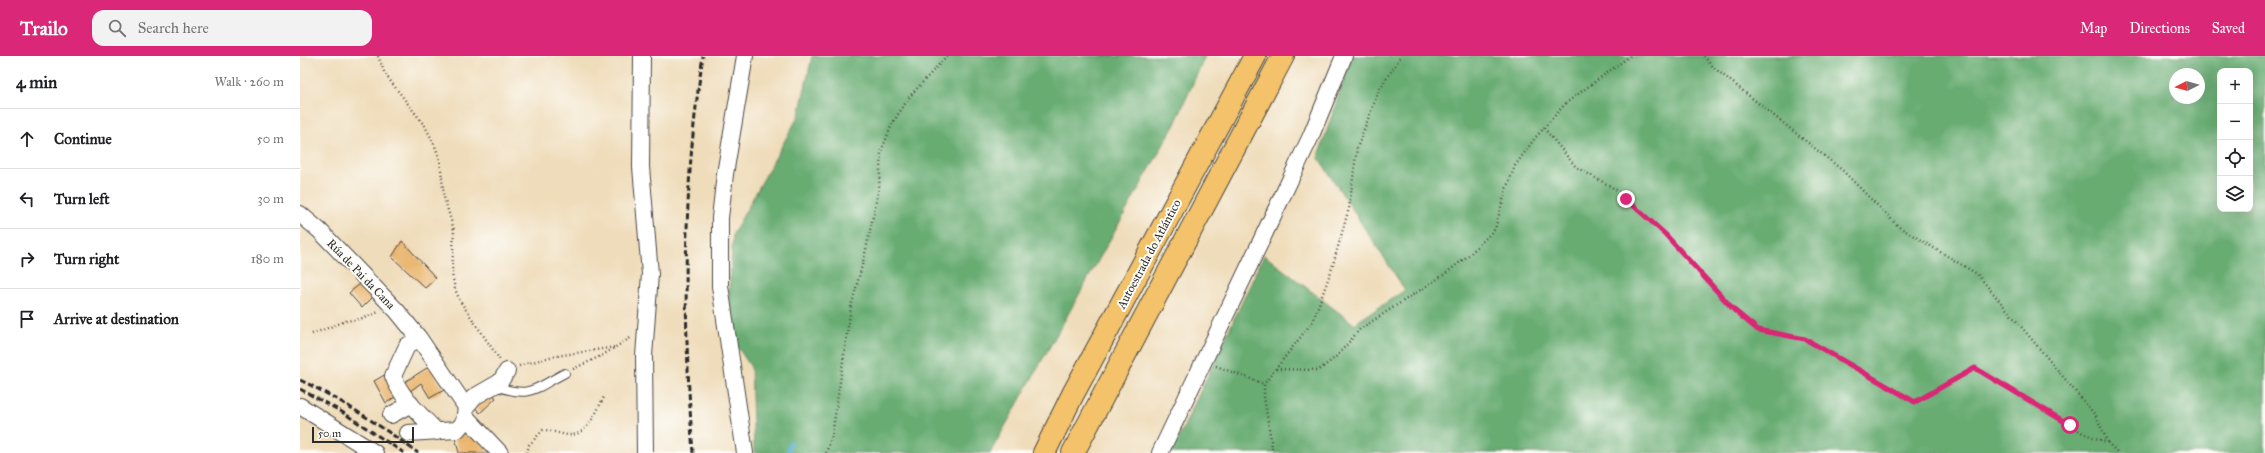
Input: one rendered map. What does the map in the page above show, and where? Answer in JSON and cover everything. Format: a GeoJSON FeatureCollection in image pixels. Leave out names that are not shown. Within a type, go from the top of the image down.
{"type":"FeatureCollection","features":[{"type":"Feature","properties":{"kind":"highway","name":"Autoestrada do Atlántico"},"geometry":{"type":"LineString","coordinates":[[1044,453],[1073,394],[1255,56]]}},
{"type":"Feature","properties":{"kind":"highway","name":"Autoestrada do Atlántico"},"geometry":{"type":"LineString","coordinates":[[1073,453],[1283,56]]}},
{"type":"Feature","properties":{"kind":"street"},"geometry":{"type":"LineString","coordinates":[[642,56],[641,167],[650,274],[643,405],[645,453]]}},
{"type":"Feature","properties":{"kind":"street"},"geometry":{"type":"LineString","coordinates":[[745,56],[726,166],[720,218],[720,286],[745,453]]}},
{"type":"Feature","properties":{"kind":"street"},"geometry":{"type":"LineString","coordinates":[[1160,453],[1310,138],[1344,56]]}},
{"type":"Feature","properties":{"kind":"street","name":"Rúa de Pai da Cana"},"geometry":{"type":"LineString","coordinates":[[300,214],[320,231],[397,311],[419,338],[466,412],[500,453]]}},
{"type":"Feature","properties":{"kind":"street"},"geometry":{"type":"LineString","coordinates":[[419,338],[406,346],[393,376],[397,387],[410,404],[437,432]]}},
{"type":"Feature","properties":{"kind":"street"},"geometry":{"type":"LineString","coordinates":[[408,433],[425,430],[437,432],[457,430],[462,427],[466,412],[474,397],[500,382],[507,371]]}},
{"type":"Feature","properties":{"kind":"street"},"geometry":{"type":"LineString","coordinates":[[391,415],[410,404]]}},
{"type":"Feature","properties":{"kind":"street"},"geometry":{"type":"LineString","coordinates":[[300,406],[375,453]]}},
{"type":"Feature","properties":{"kind":"lane"},"geometry":{"type":"LineString","coordinates":[[494,386],[516,393],[529,392],[565,373]]}},
{"type":"Feature","properties":{"kind":"path"},"geometry":{"type":"LineString","coordinates":[[378,56],[385,74],[425,126],[435,146],[440,160],[444,197],[454,230],[452,274],[455,289],[460,301],[494,348],[507,371],[550,357],[615,347]]}},
{"type":"Feature","properties":{"kind":"path"},"geometry":{"type":"LineString","coordinates":[[826,453],[832,436],[851,307],[865,254],[879,188],[881,152],[892,124],[910,96],[945,58],[950,56]]}},
{"type":"Feature","properties":{"kind":"path"},"geometry":{"type":"LineString","coordinates":[[1273,453],[1264,397],[1264,384],[1313,321],[1332,268],[1349,208],[1357,148],[1379,90],[1402,56]]}},
{"type":"Feature","properties":{"kind":"path"},"geometry":{"type":"LineString","coordinates":[[1276,370],[1319,370],[1337,356],[1360,328],[1445,274],[1469,255],[1495,229],[1506,189],[1515,166],[1544,128],[1566,103],[1630,56]]}},
{"type":"Feature","properties":{"kind":"path"},"geometry":{"type":"LineString","coordinates":[[1704,56],[1713,67],[1842,170],[1899,227],[1977,274],[2096,416],[2108,443],[2118,453]]}},
{"type":"Feature","properties":{"kind":"path"},"geometry":{"type":"LineString","coordinates":[[1544,128],[1576,167],[1617,190],[1665,234],[1734,310],[1758,330],[1805,339],[1915,402],[1975,368],[2083,433],[2108,443]]}},
{"type":"Feature","properties":{"kind":"path"},"geometry":{"type":"LineString","coordinates":[[312,334],[375,312],[397,311]]}},
{"type":"Feature","properties":{"kind":"path"},"geometry":{"type":"LineString","coordinates":[[565,373],[615,347],[646,328]]}},
{"type":"Feature","properties":{"kind":"path"},"geometry":{"type":"LineString","coordinates":[[1204,362],[1264,384]]}},
{"type":"Feature","properties":{"kind":"path"},"geometry":{"type":"LineString","coordinates":[[527,453],[529,445],[543,430],[571,435],[579,434],[591,421],[604,397]]}},
{"type":"Feature","properties":{"kind":"green space"},"geometry":{"type":"Polygon","coordinates":[[[812,56],[1205,56],[1175,124],[990,453],[754,453],[751,367],[726,330],[733,234],[799,115],[812,56]]]}},
{"type":"Feature","properties":{"kind":"green space"},"geometry":{"type":"Polygon","coordinates":[[[1352,56],[2265,56],[2265,453],[1168,453],[1180,435],[1264,255],[1354,324],[1405,290],[1318,157],[1352,56]]]}},
{"type":"Feature","properties":{"kind":"building"},"geometry":{"type":"Polygon","coordinates":[[[402,241],[436,278],[425,288],[392,257],[402,241]]]}},
{"type":"Feature","properties":{"kind":"building"},"geometry":{"type":"Polygon","coordinates":[[[361,283],[373,297],[362,308],[349,293],[361,283]]]}},
{"type":"Feature","properties":{"kind":"building"},"geometry":{"type":"Polygon","coordinates":[[[430,366],[444,390],[430,398],[421,383],[406,394],[400,385],[430,366]]]}},
{"type":"Feature","properties":{"kind":"building"},"geometry":{"type":"Polygon","coordinates":[[[388,373],[400,394],[386,403],[374,381],[388,373]]]}},
{"type":"Feature","properties":{"kind":"building"},"geometry":{"type":"Polygon","coordinates":[[[489,391],[496,398],[480,413],[473,405],[489,391]]]}},
{"type":"Feature","properties":{"kind":"building"},"geometry":{"type":"Polygon","coordinates":[[[469,424],[489,453],[459,453],[454,434],[469,424]]]}},
{"type":"Feature","properties":{"kind":"waterway"},"geometry":{"type":"LineString","coordinates":[[787,453],[791,442]]}},
{"type":"Feature","properties":{"kind":"railway"},"geometry":{"type":"LineString","coordinates":[[693,453],[687,353],[686,254],[691,155],[703,56]]}},
{"type":"Feature","properties":{"kind":"railway"},"geometry":{"type":"LineString","coordinates":[[300,380],[361,414],[418,453]]}},
{"type":"Feature","properties":{"kind":"railway"},"geometry":{"type":"LineString","coordinates":[[300,389],[342,412],[404,453]]}},
{"type":"Feature","properties":{"kind":"route"},"geometry":{"type":"LineString","coordinates":[[1626,199],[1665,234],[1734,310],[1758,330],[1805,339],[1915,402],[1975,368],[2070,425]]}}]}
